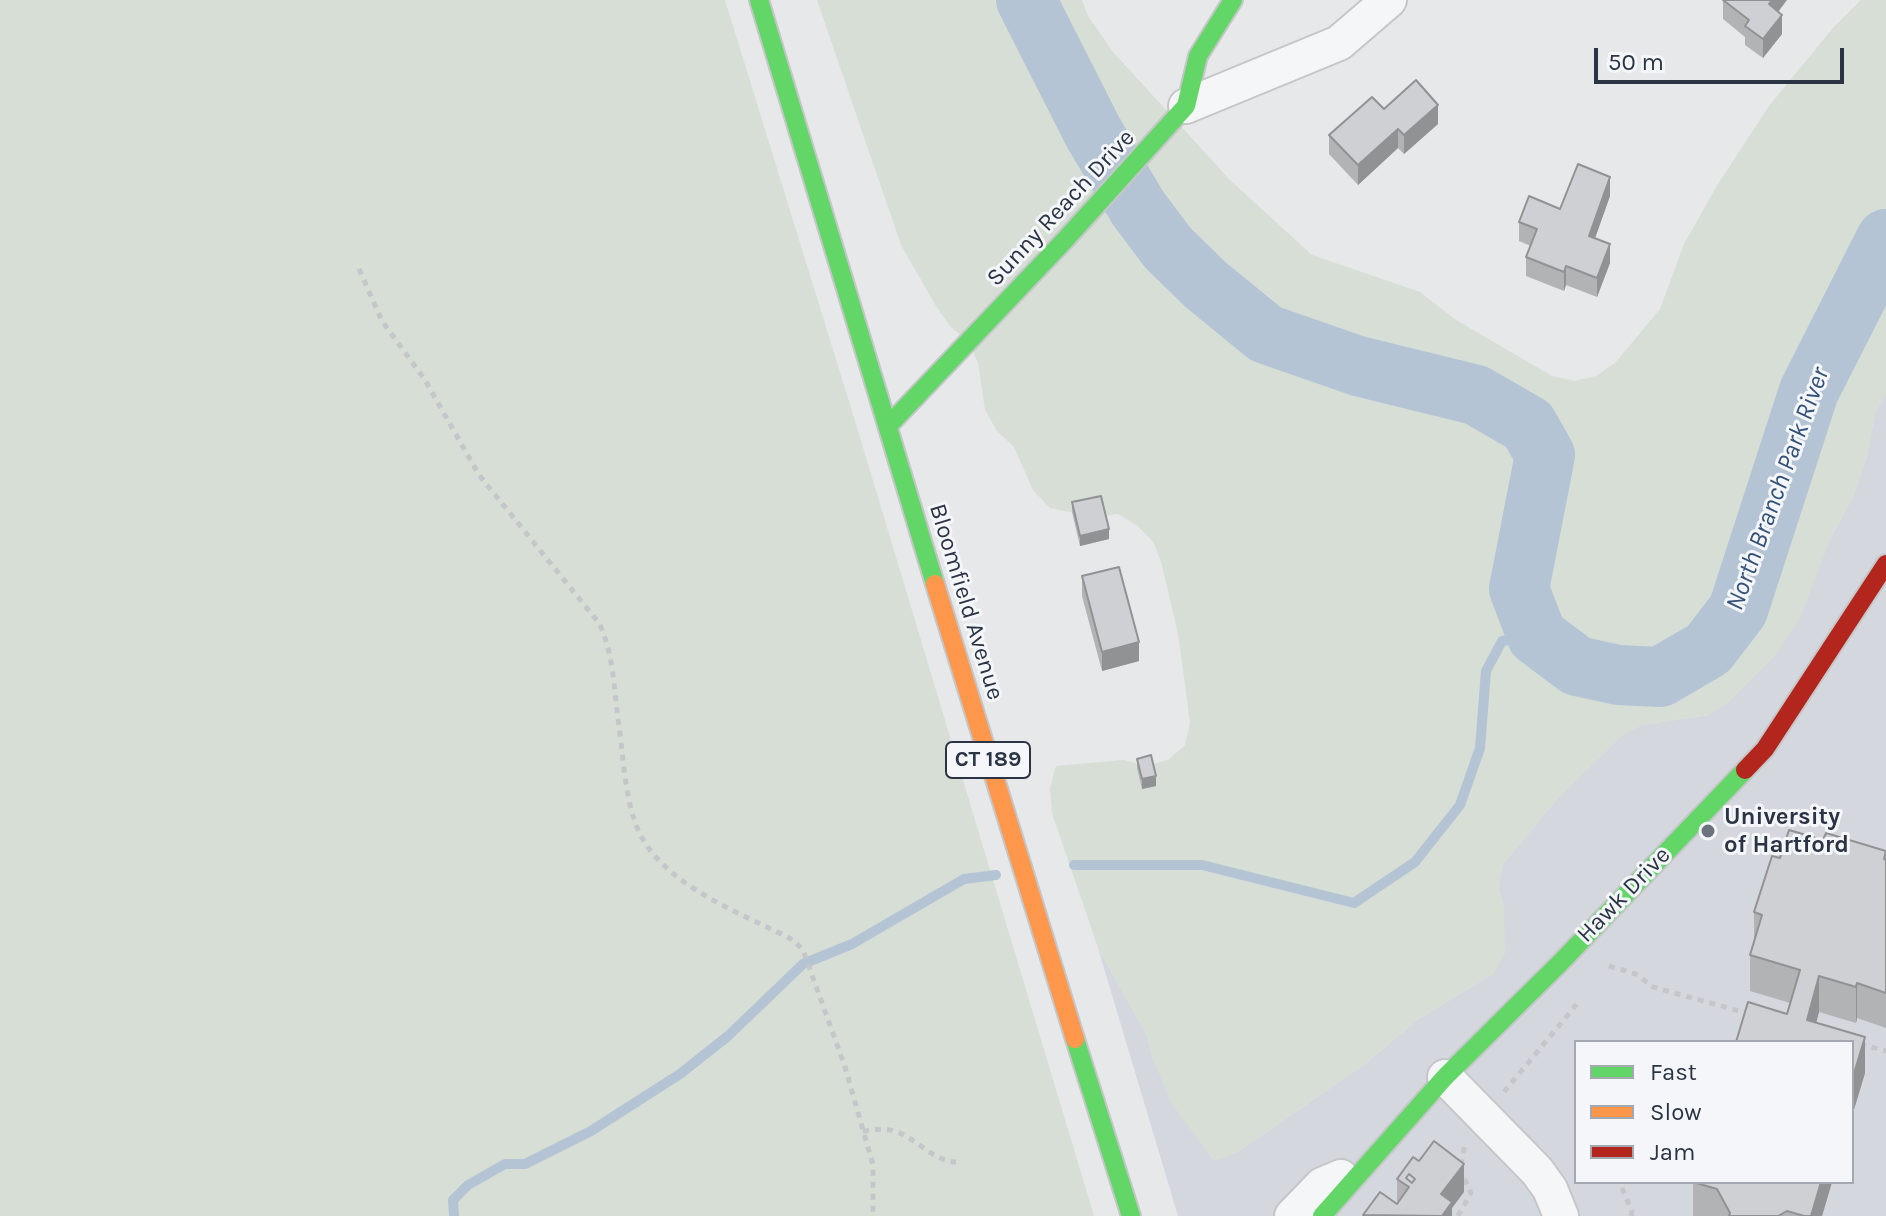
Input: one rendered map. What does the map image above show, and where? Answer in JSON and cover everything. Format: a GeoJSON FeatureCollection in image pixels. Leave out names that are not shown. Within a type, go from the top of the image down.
{"type":"FeatureCollection","features":[{"type":"Feature","properties":{"kind":"street","name":"Bloomfield Avenue"},"geometry":{"type":"LineString","coordinates":[[759,0],[1006,818],[1131,1216]]}},
{"type":"Feature","properties":{"kind":"street","name":"Sunny Reach Drive"},"geometry":{"type":"LineString","coordinates":[[888,426],[1064,241],[1186,106],[1198,56],[1233,0]]}},
{"type":"Feature","properties":{"kind":"street"},"geometry":{"type":"LineString","coordinates":[[1186,106],[1339,43],[1389,0]]}},
{"type":"Feature","properties":{"kind":"street","name":"Hawk Drive"},"geometry":{"type":"LineString","coordinates":[[1322,1216],[1445,1077],[1561,962],[1765,749],[1886,564]]}},
{"type":"Feature","properties":{"kind":"street"},"geometry":{"type":"LineString","coordinates":[[1445,1077],[1537,1171],[1550,1189],[1561,1216]]}},
{"type":"Feature","properties":{"kind":"street","name":"Hawk Drive"},"geometry":{"type":"LineString","coordinates":[[1292,1216],[1322,1185],[1364,1168]]}},
{"type":"Feature","properties":{"kind":"path"},"geometry":{"type":"LineString","coordinates":[[359,269],[382,321],[425,380],[479,475],[599,623],[608,649],[631,806],[642,837],[653,853],[704,895],[793,940],[803,950],[845,1067],[873,1165],[873,1216]]}},
{"type":"Feature","properties":{"kind":"path"},"geometry":{"type":"LineString","coordinates":[[1600,977],[1609,966],[1636,974],[1653,987],[1760,1017]]}},
{"type":"Feature","properties":{"kind":"path"},"geometry":{"type":"LineString","coordinates":[[1501,1095],[1581,999]]}},
{"type":"Feature","properties":{"kind":"path"},"geometry":{"type":"LineString","coordinates":[[1854,1043],[1886,1051]]}},
{"type":"Feature","properties":{"kind":"path"},"geometry":{"type":"LineString","coordinates":[[863,1131],[892,1130],[938,1157],[956,1162]]}},
{"type":"Feature","properties":{"kind":"path"},"geometry":{"type":"LineString","coordinates":[[1458,1216],[1471,1193],[1460,1170],[1462,1148],[1466,1143]]}},
{"type":"Feature","properties":{"kind":"path"},"geometry":{"type":"LineString","coordinates":[[1622,1188],[1631,1216]]}},
{"type":"Feature","properties":{"kind":"shaded area"},"geometry":{"type":"Polygon","coordinates":[[[0,0],[725,0],[1094,1216],[0,1216],[0,0]]]}},
{"type":"Feature","properties":{"kind":"shaded area"},"geometry":{"type":"Polygon","coordinates":[[[817,0],[1082,0],[1088,16],[1113,52],[1230,180],[1312,255],[1420,292],[1456,320],[1552,376],[1574,381],[1596,376],[1615,363],[1660,309],[1684,244],[1718,184],[1769,106],[1832,29],[1861,0],[1886,0],[1886,392],[1875,413],[1867,456],[1853,497],[1832,535],[1800,618],[1775,656],[1728,703],[1709,715],[1642,725],[1621,736],[1557,799],[1503,864],[1498,887],[1504,909],[1505,954],[1494,973],[1417,1020],[1365,1064],[1236,1153],[1214,1161],[1171,1103],[1147,1035],[1098,948],[1052,813],[1050,788],[1056,766],[1124,760],[1146,766],[1168,760],[1185,745],[1190,723],[1187,699],[1178,634],[1162,565],[1154,543],[1138,526],[1118,514],[1094,517],[1050,508],[1033,490],[1014,447],[997,431],[985,410],[978,363],[968,341],[950,326],[936,306],[901,245],[817,0]]]}},
{"type":"Feature","properties":{"kind":"shaded area","name":"University of Hartford"},"geometry":{"type":"Polygon","coordinates":[[[1886,392],[1886,1216],[1178,1216],[1098,948],[1147,1035],[1153,1059],[1236,1153],[1365,1064],[1417,1020],[1494,973],[1504,909],[1498,887],[1503,864],[1557,799],[1621,736],[1641,725],[1709,715],[1832,535],[1853,497],[1867,456],[1875,413],[1886,392]]]}},
{"type":"Feature","properties":{"kind":"building"},"geometry":{"type":"Polygon","coordinates":[[[1723,0],[1772,0],[1769,4],[1782,15],[1763,39],[1745,26],[1749,20],[1723,0]]]}},
{"type":"Feature","properties":{"kind":"building"},"geometry":{"type":"Polygon","coordinates":[[[1416,80],[1438,105],[1404,135],[1398,129],[1358,165],[1329,135],[1372,97],[1384,109],[1416,80]]]}},
{"type":"Feature","properties":{"kind":"building"},"geometry":{"type":"Polygon","coordinates":[[[1578,164],[1610,177],[1589,236],[1610,244],[1597,278],[1566,266],[1564,272],[1526,257],[1537,229],[1519,222],[1529,196],[1560,209],[1578,164]]]}},
{"type":"Feature","properties":{"kind":"building"},"geometry":{"type":"Polygon","coordinates":[[[1101,496],[1109,529],[1080,536],[1072,502],[1101,496]]]}},
{"type":"Feature","properties":{"kind":"building"},"geometry":{"type":"Polygon","coordinates":[[[1119,567],[1139,642],[1102,652],[1082,576],[1119,567]]]}},
{"type":"Feature","properties":{"kind":"building"},"geometry":{"type":"Polygon","coordinates":[[[1151,755],[1156,776],[1142,779],[1137,759],[1151,755]]]}},
{"type":"Feature","properties":{"kind":"building"},"geometry":{"type":"Polygon","coordinates":[[[1789,830],[1823,840],[1826,833],[1886,851],[1886,993],[1857,983],[1856,987],[1819,976],[1807,1020],[1865,1037],[1854,1073],[1854,1040],[1737,1040],[1748,1002],[1787,1014],[1800,970],[1750,955],[1762,915],[1754,912],[1772,856],[1780,858],[1789,830]]]}},
{"type":"Feature","properties":{"kind":"building"},"geometry":{"type":"Polygon","coordinates":[[[1434,1141],[1464,1164],[1441,1194],[1452,1202],[1442,1216],[1363,1215],[1380,1192],[1397,1204],[1409,1187],[1397,1179],[1413,1157],[1419,1161],[1434,1141]]]}},
{"type":"Feature","properties":{"kind":"building"},"geometry":{"type":"Polygon","coordinates":[[[1700,1184],[1820,1184],[1811,1216],[1787,1211],[1778,1216],[1729,1216],[1717,1189],[1700,1184]]]}},
{"type":"Feature","properties":{"kind":"waterway","name":"North Branch Park River"},"geometry":{"type":"LineString","coordinates":[[1026,0],[1093,132],[1138,208],[1168,248],[1206,285],[1266,334],[1358,366],[1476,395],[1528,425],[1545,455],[1519,589],[1537,636],[1577,666],[1618,675],[1660,677],[1708,649],[1738,610],[1809,391],[1886,239]]}},
{"type":"Feature","properties":{"kind":"waterway"},"geometry":{"type":"LineString","coordinates":[[1074,865],[1202,865],[1354,903],[1415,862],[1460,805],[1480,748],[1486,671],[1502,641],[1537,636]]}},
{"type":"Feature","properties":{"kind":"waterway"},"geometry":{"type":"LineString","coordinates":[[454,1216],[453,1200],[468,1185],[505,1164],[525,1164],[591,1131],[680,1074],[728,1036],[803,964],[852,944],[964,879],[996,875]]}},
{"type":"Feature","properties":{"kind":"traffic: fast"},"geometry":{"type":"LineString","coordinates":[[759,0],[935,584]]}},
{"type":"Feature","properties":{"kind":"traffic: fast"},"geometry":{"type":"LineString","coordinates":[[888,426],[1064,241],[1186,106],[1198,56],[1233,0]]}},
{"type":"Feature","properties":{"kind":"traffic: fast"},"geometry":{"type":"LineString","coordinates":[[1322,1216],[1445,1077],[1561,962],[1745,770]]}},
{"type":"Feature","properties":{"kind":"traffic: fast"},"geometry":{"type":"LineString","coordinates":[[1075,1039],[1131,1216]]}},
{"type":"Feature","properties":{"kind":"traffic: slow"},"geometry":{"type":"LineString","coordinates":[[935,584],[1075,1039]]}},
{"type":"Feature","properties":{"kind":"traffic: jam"},"geometry":{"type":"LineString","coordinates":[[1745,770],[1765,749],[1886,564]]}},
{"type":"Feature","properties":{"kind":"place","name":"University of Hartford"},"geometry":{"type":"Point","coordinates":[1708,831]}}]}
